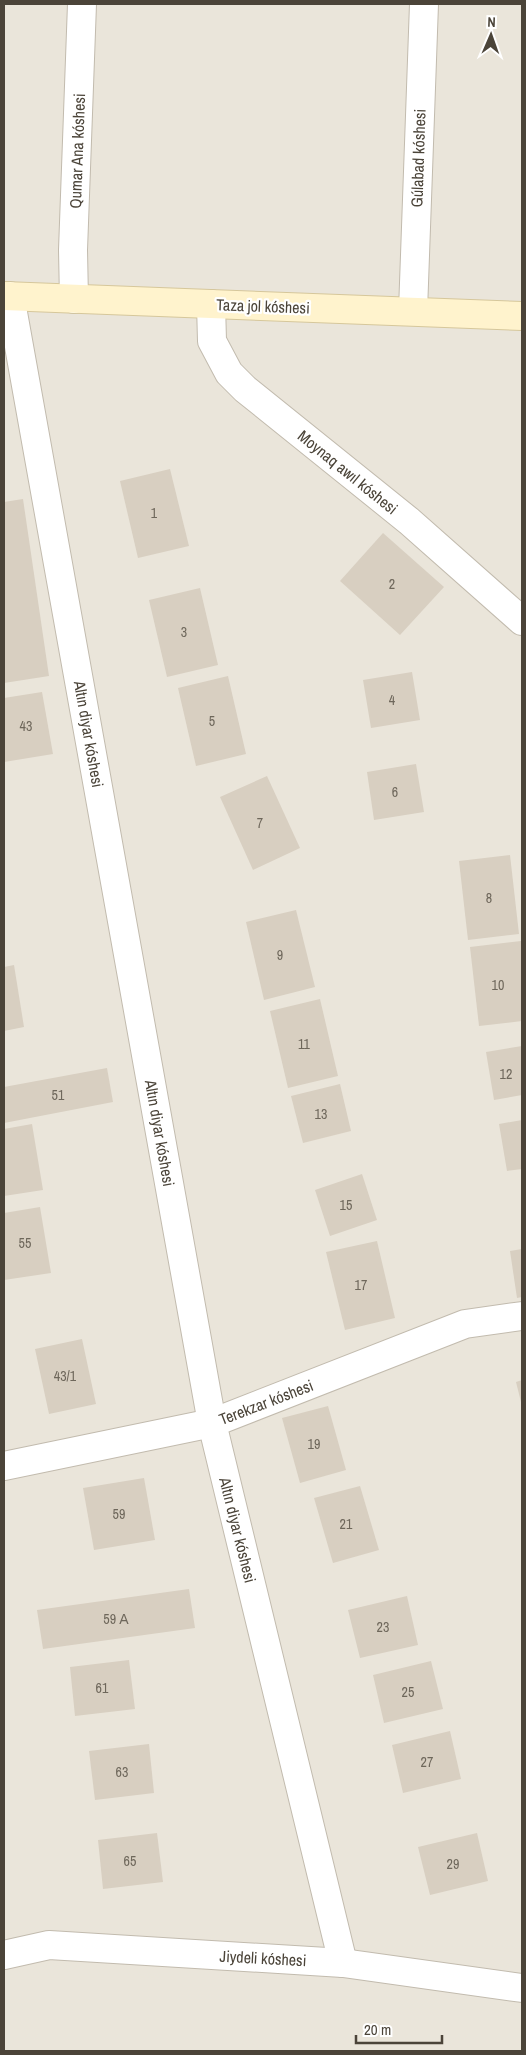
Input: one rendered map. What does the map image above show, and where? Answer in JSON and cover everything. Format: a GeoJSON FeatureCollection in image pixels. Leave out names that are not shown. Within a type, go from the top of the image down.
{"type":"FeatureCollection","features":[{"type":"Feature","properties":{"kind":"main road","name":"Taza jol kóshesi"},"geometry":{"type":"LineString","coordinates":[[7,296],[522,316]]}},
{"type":"Feature","properties":{"kind":"street","name":"Qumar Ana kóshesi"},"geometry":{"type":"LineString","coordinates":[[74,299],[74,240],[82,4]]}},
{"type":"Feature","properties":{"kind":"street","name":"Gúlabad kóshesi"},"geometry":{"type":"LineString","coordinates":[[413,312],[424,4]]}},
{"type":"Feature","properties":{"kind":"street","name":"Altın diyar kóshesi"},"geometry":{"type":"LineString","coordinates":[[7,296],[212,1423],[343,1963]]}},
{"type":"Feature","properties":{"kind":"street","name":"Moynaq awıl kóshesi"},"geometry":{"type":"LineString","coordinates":[[211,304],[212,342],[229,373],[245,389],[409,521],[522,621]]}},
{"type":"Feature","properties":{"kind":"street","name":"Terekzar kóshesi"},"geometry":{"type":"LineString","coordinates":[[4,1466],[212,1423],[464,1324],[522,1316]]}},
{"type":"Feature","properties":{"kind":"street","name":"Jiydeli kóshesi"},"geometry":{"type":"LineString","coordinates":[[4,1954],[49,1945],[343,1963],[522,1988]]}},
{"type":"Feature","properties":{"kind":"shaded area"},"geometry":{"type":"Polygon","coordinates":[[[4,4],[522,4],[522,2051],[4,2051],[4,4]]]}},
{"type":"Feature","properties":{"kind":"building"},"geometry":{"type":"Polygon","coordinates":[[[170,469],[189,546],[138,558],[120,481],[170,469]]]}},
{"type":"Feature","properties":{"kind":"building"},"geometry":{"type":"Polygon","coordinates":[[[23,499],[49,676],[4,683],[4,502],[23,499]]]}},
{"type":"Feature","properties":{"kind":"building"},"geometry":{"type":"Polygon","coordinates":[[[383,533],[444,587],[400,635],[340,581],[383,533]]]}},
{"type":"Feature","properties":{"kind":"building"},"geometry":{"type":"Polygon","coordinates":[[[200,588],[218,665],[167,677],[149,600],[200,588]]]}},
{"type":"Feature","properties":{"kind":"building"},"geometry":{"type":"Polygon","coordinates":[[[412,672],[420,720],[371,728],[363,680],[412,672]]]}},
{"type":"Feature","properties":{"kind":"building"},"geometry":{"type":"Polygon","coordinates":[[[228,676],[246,754],[196,766],[178,688],[228,676]]]}},
{"type":"Feature","properties":{"kind":"building"},"geometry":{"type":"Polygon","coordinates":[[[42,692],[53,754],[4,762],[4,698],[42,692]]]}},
{"type":"Feature","properties":{"kind":"building"},"geometry":{"type":"Polygon","coordinates":[[[416,764],[424,812],[374,820],[367,772],[416,764]]]}},
{"type":"Feature","properties":{"kind":"building"},"geometry":{"type":"Polygon","coordinates":[[[267,776],[300,848],[253,870],[220,797],[267,776]]]}},
{"type":"Feature","properties":{"kind":"building"},"geometry":{"type":"Polygon","coordinates":[[[510,855],[519,934],[468,940],[459,861],[510,855]]]}},
{"type":"Feature","properties":{"kind":"building"},"geometry":{"type":"Polygon","coordinates":[[[296,910],[315,987],[264,1000],[246,922],[296,910]]]}},
{"type":"Feature","properties":{"kind":"building"},"geometry":{"type":"Polygon","coordinates":[[[521,941],[522,1021],[479,1026],[470,947],[521,941]]]}},
{"type":"Feature","properties":{"kind":"building"},"geometry":{"type":"Polygon","coordinates":[[[14,965],[24,1027],[4,1031],[4,967],[14,965]]]}},
{"type":"Feature","properties":{"kind":"building"},"geometry":{"type":"Polygon","coordinates":[[[320,999],[338,1076],[288,1088],[270,1011],[320,999]]]}},
{"type":"Feature","properties":{"kind":"building"},"geometry":{"type":"Polygon","coordinates":[[[522,1046],[522,1095],[494,1100],[486,1052],[522,1046]]]}},
{"type":"Feature","properties":{"kind":"building"},"geometry":{"type":"Polygon","coordinates":[[[107,1068],[113,1102],[4,1123],[4,1087],[107,1068]]]}},
{"type":"Feature","properties":{"kind":"building"},"geometry":{"type":"Polygon","coordinates":[[[340,1084],[351,1131],[303,1143],[291,1096],[340,1084]]]}},
{"type":"Feature","properties":{"kind":"building"},"geometry":{"type":"Polygon","coordinates":[[[522,1120],[522,1169],[507,1171],[499,1124],[522,1120]]]}},
{"type":"Feature","properties":{"kind":"building"},"geometry":{"type":"Polygon","coordinates":[[[32,1124],[43,1190],[4,1196],[4,1129],[32,1124]]]}},
{"type":"Feature","properties":{"kind":"building"},"geometry":{"type":"Polygon","coordinates":[[[362,1174],[377,1220],[330,1236],[315,1190],[362,1174]]]}},
{"type":"Feature","properties":{"kind":"building"},"geometry":{"type":"Polygon","coordinates":[[[40,1207],[51,1273],[4,1280],[4,1213],[40,1207]]]}},
{"type":"Feature","properties":{"kind":"building"},"geometry":{"type":"Polygon","coordinates":[[[377,1241],[395,1318],[345,1330],[326,1252],[377,1241]]]}},
{"type":"Feature","properties":{"kind":"building"},"geometry":{"type":"Polygon","coordinates":[[[522,1249],[522,1297],[517,1298],[510,1251],[522,1249]]]}},
{"type":"Feature","properties":{"kind":"building"},"geometry":{"type":"Polygon","coordinates":[[[82,1339],[96,1404],[49,1414],[35,1349],[82,1339]]]}},
{"type":"Feature","properties":{"kind":"building"},"geometry":{"type":"Polygon","coordinates":[[[522,1380],[522,1406],[516,1382],[522,1380]]]}},
{"type":"Feature","properties":{"kind":"building"},"geometry":{"type":"Polygon","coordinates":[[[328,1406],[346,1470],[300,1483],[282,1418],[328,1406]]]}},
{"type":"Feature","properties":{"kind":"building"},"geometry":{"type":"Polygon","coordinates":[[[144,1478],[155,1540],[94,1550],[83,1488],[144,1478]]]}},
{"type":"Feature","properties":{"kind":"building"},"geometry":{"type":"Polygon","coordinates":[[[360,1486],[379,1550],[333,1563],[314,1498],[360,1486]]]}},
{"type":"Feature","properties":{"kind":"building"},"geometry":{"type":"Polygon","coordinates":[[[189,1589],[195,1628],[43,1649],[37,1610],[189,1589]]]}},
{"type":"Feature","properties":{"kind":"building"},"geometry":{"type":"Polygon","coordinates":[[[407,1596],[418,1645],[360,1658],[348,1610],[407,1596]]]}},
{"type":"Feature","properties":{"kind":"building"},"geometry":{"type":"Polygon","coordinates":[[[129,1660],[135,1709],[75,1716],[70,1667],[129,1660]]]}},
{"type":"Feature","properties":{"kind":"building"},"geometry":{"type":"Polygon","coordinates":[[[431,1661],[443,1709],[384,1723],[373,1675],[431,1661]]]}},
{"type":"Feature","properties":{"kind":"building"},"geometry":{"type":"Polygon","coordinates":[[[450,1731],[461,1779],[403,1793],[392,1745],[450,1731]]]}},
{"type":"Feature","properties":{"kind":"building"},"geometry":{"type":"Polygon","coordinates":[[[149,1744],[154,1793],[95,1800],[89,1751],[149,1744]]]}},
{"type":"Feature","properties":{"kind":"building"},"geometry":{"type":"Polygon","coordinates":[[[157,1833],[163,1882],[103,1889],[98,1840],[157,1833]]]}},
{"type":"Feature","properties":{"kind":"building"},"geometry":{"type":"Polygon","coordinates":[[[477,1833],[488,1881],[430,1895],[418,1847],[477,1833]]]}}]}
